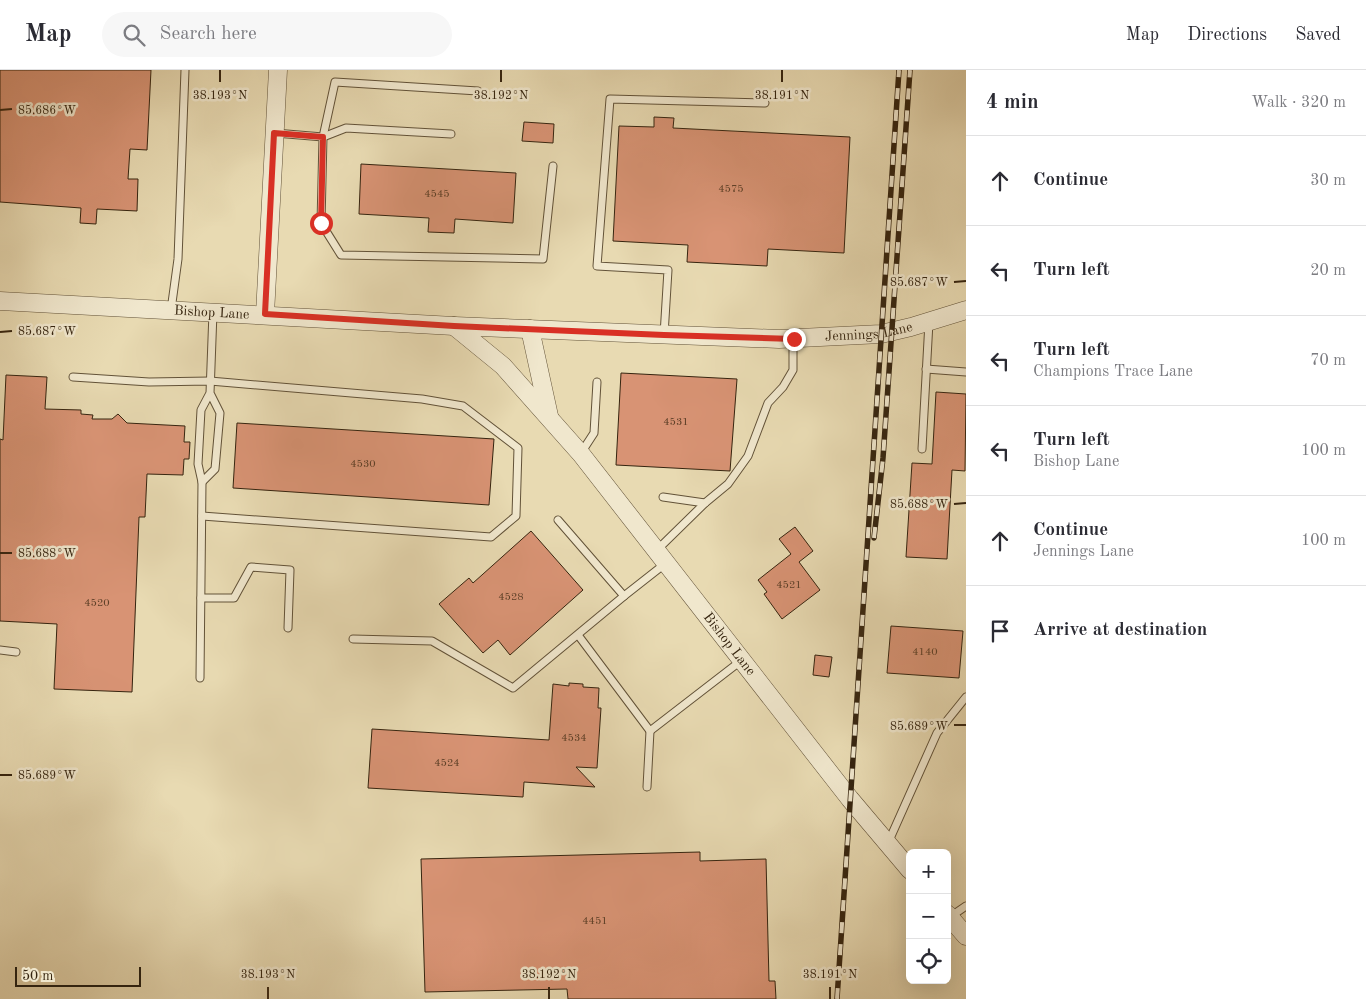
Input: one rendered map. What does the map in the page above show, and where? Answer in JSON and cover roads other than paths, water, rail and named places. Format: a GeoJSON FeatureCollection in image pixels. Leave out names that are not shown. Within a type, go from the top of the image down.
{"type":"FeatureCollection","features":[{"type":"Feature","properties":{"kind":"street"},"geometry":{"type":"LineString","coordinates":[[265,314],[278,70]]}},
{"type":"Feature","properties":{"kind":"street","name":"Bishop Lane"},"geometry":{"type":"LineString","coordinates":[[0,301],[265,314],[454,326],[530,328]]}},
{"type":"Feature","properties":{"kind":"street","name":"Jennings Lane"},"geometry":{"type":"LineString","coordinates":[[530,328],[794,339],[881,334],[966,310]]}},
{"type":"Feature","properties":{"kind":"street","name":"Bishop Lane"},"geometry":{"type":"LineString","coordinates":[[454,326],[504,366],[581,454],[850,799],[906,865]]}},
{"type":"Feature","properties":{"kind":"street"},"geometry":{"type":"LineString","coordinates":[[530,328],[550,420]]}},
{"type":"Feature","properties":{"kind":"street"},"geometry":{"type":"LineString","coordinates":[[951,918],[966,936]]}},
{"type":"Feature","properties":{"kind":"lane"},"geometry":{"type":"LineString","coordinates":[[171,310],[178,259],[185,70]]}},
{"type":"Feature","properties":{"kind":"lane"},"geometry":{"type":"LineString","coordinates":[[478,91],[335,82],[323,137],[321,223],[341,255],[543,259],[553,166]]}},
{"type":"Feature","properties":{"kind":"lane"},"geometry":{"type":"LineString","coordinates":[[664,335],[668,270],[598,266],[610,99],[764,103]]}},
{"type":"Feature","properties":{"kind":"lane"},"geometry":{"type":"LineString","coordinates":[[274,133],[323,137],[346,128],[451,134]]}},
{"type":"Feature","properties":{"kind":"lane"},"geometry":{"type":"LineString","coordinates":[[202,482],[216,469],[220,413],[210,393],[213,312]]}},
{"type":"Feature","properties":{"kind":"lane"},"geometry":{"type":"LineString","coordinates":[[922,449],[929,321]]}},
{"type":"Feature","properties":{"kind":"lane"},"geometry":{"type":"LineString","coordinates":[[353,640],[432,641],[513,688],[624,596],[661,557],[705,504],[728,484],[748,456],[768,403],[783,387],[794,370],[794,339]]}},
{"type":"Feature","properties":{"kind":"lane"},"geometry":{"type":"LineString","coordinates":[[926,369],[966,372]]}},
{"type":"Feature","properties":{"kind":"lane"},"geometry":{"type":"LineString","coordinates":[[73,377],[149,382],[210,380],[422,399],[464,406],[518,448],[516,516],[491,537],[202,516]]}},
{"type":"Feature","properties":{"kind":"lane"},"geometry":{"type":"LineString","coordinates":[[581,454],[594,433],[596,382]]}},
{"type":"Feature","properties":{"kind":"lane"},"geometry":{"type":"LineString","coordinates":[[200,678],[202,482],[198,464],[201,410],[210,393]]}},
{"type":"Feature","properties":{"kind":"lane"},"geometry":{"type":"LineString","coordinates":[[663,497],[705,504]]}},
{"type":"Feature","properties":{"kind":"lane"},"geometry":{"type":"LineString","coordinates":[[558,520],[624,596]]}},
{"type":"Feature","properties":{"kind":"lane"},"geometry":{"type":"LineString","coordinates":[[201,598],[234,598],[251,567],[290,570],[288,628]]}},
{"type":"Feature","properties":{"kind":"lane"},"geometry":{"type":"LineString","coordinates":[[578,635],[650,731],[647,788]]}},
{"type":"Feature","properties":{"kind":"lane"},"geometry":{"type":"LineString","coordinates":[[0,650],[16,652]]}},
{"type":"Feature","properties":{"kind":"lane"},"geometry":{"type":"LineString","coordinates":[[650,731],[742,660]]}},
{"type":"Feature","properties":{"kind":"lane"},"geometry":{"type":"LineString","coordinates":[[888,844],[937,733],[966,696]]}},
{"type":"Feature","properties":{"kind":"lane"},"geometry":{"type":"LineString","coordinates":[[951,915],[966,906]]}},
{"type":"Feature","properties":{"kind":"railway"},"geometry":{"type":"LineString","coordinates":[[837,999],[899,70]]}},
{"type":"Feature","properties":{"kind":"railway"},"geometry":{"type":"LineString","coordinates":[[874,538],[883,458],[910,70]]}}]}
